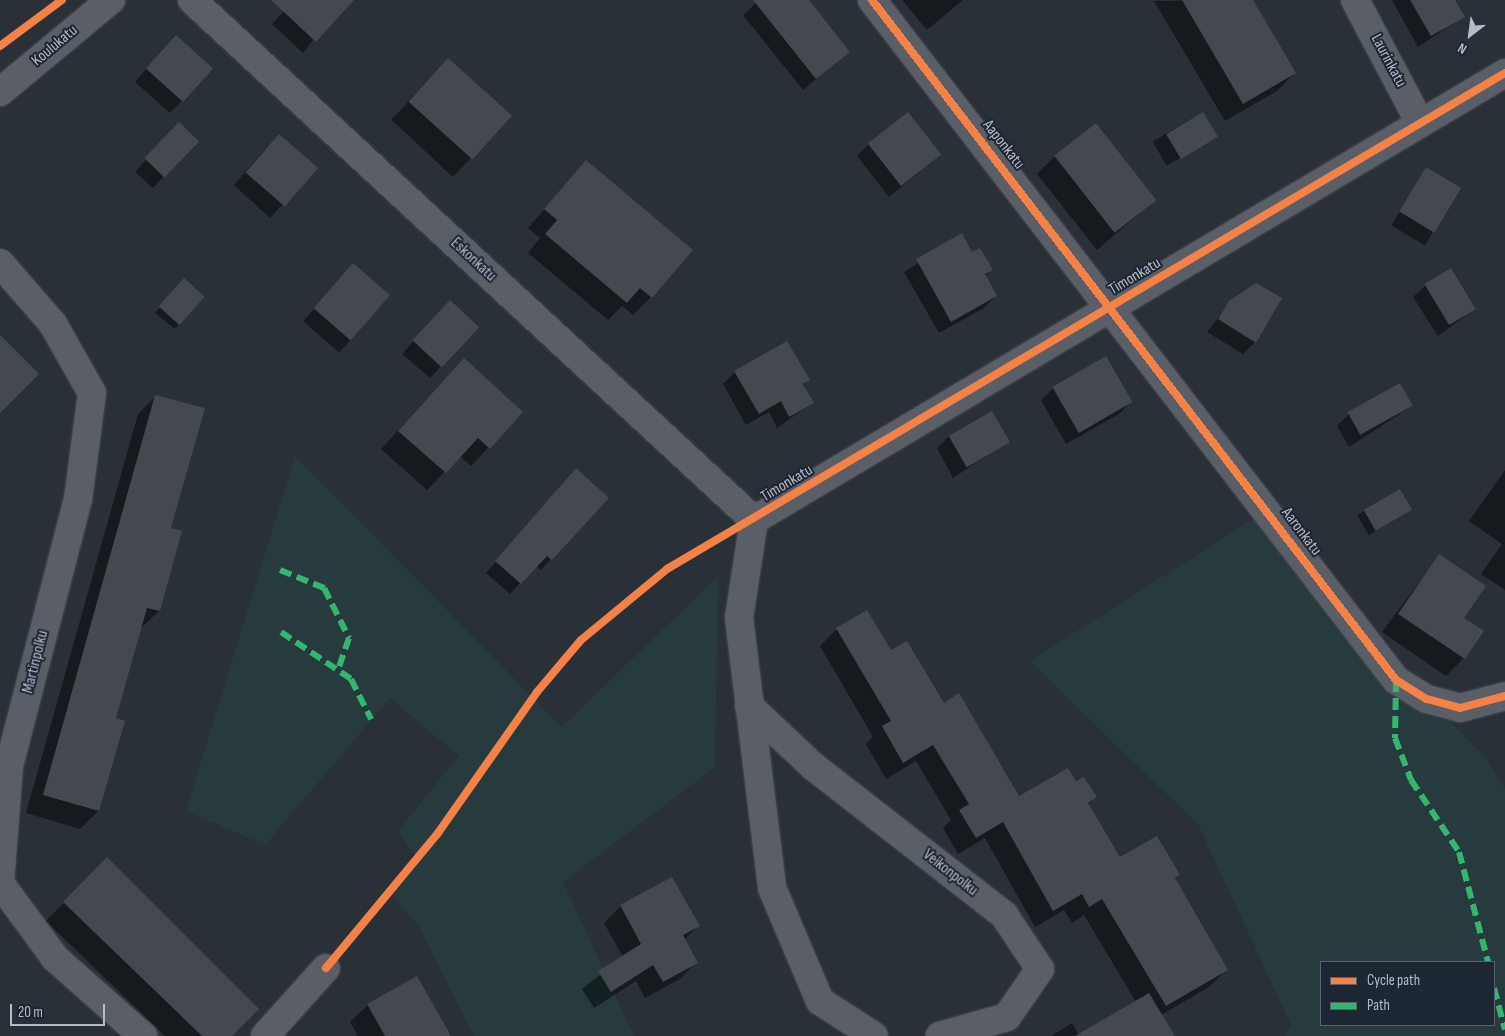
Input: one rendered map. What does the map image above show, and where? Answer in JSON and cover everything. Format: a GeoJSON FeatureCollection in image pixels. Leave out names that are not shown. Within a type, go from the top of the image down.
{"type":"FeatureCollection","features":[{"type":"Feature","properties":{"kind":"street","name":"Koulukatu"},"geometry":{"type":"LineString","coordinates":[[0,92],[111,0]]}},
{"type":"Feature","properties":{"kind":"street","name":"Eskonkatu"},"geometry":{"type":"LineString","coordinates":[[192,0],[754,520]]}},
{"type":"Feature","properties":{"kind":"street","name":"Aaponkatu"},"geometry":{"type":"LineString","coordinates":[[872,0],[1112,307]]}},
{"type":"Feature","properties":{"kind":"street","name":"Laurinkatu"},"geometry":{"type":"LineString","coordinates":[[1355,0],[1420,123]]}},
{"type":"Feature","properties":{"kind":"street","name":"Timonkatu"},"geometry":{"type":"LineString","coordinates":[[754,520],[1505,73]]}},
{"type":"Feature","properties":{"kind":"street","name":"Martinpolku"},"geometry":{"type":"LineString","coordinates":[[0,263],[53,324],[92,393],[78,499],[9,766],[0,883],[55,958],[143,1036]]}},
{"type":"Feature","properties":{"kind":"street","name":"Aaronkatu"},"geometry":{"type":"LineString","coordinates":[[1112,307],[1396,680],[1427,699],[1460,708],[1505,696]]}},
{"type":"Feature","properties":{"kind":"street"},"geometry":{"type":"LineString","coordinates":[[754,520],[739,618],[772,888],[820,1001],[874,1036]]}},
{"type":"Feature","properties":{"kind":"street","name":"Veikonpolku"},"geometry":{"type":"LineString","coordinates":[[749,706],[814,767],[1004,915],[1040,969],[1007,1016],[940,1036]]}},
{"type":"Feature","properties":{"kind":"street"},"geometry":{"type":"LineString","coordinates":[[265,1036],[326,968]]}},
{"type":"Feature","properties":{"kind":"green space"},"geometry":{"type":"Polygon","coordinates":[[[295,456],[562,727],[718,576],[715,767],[563,882],[634,1036],[474,1036],[420,928],[390,892],[417,858],[398,831],[459,756],[390,698],[265,845],[186,811],[295,456]]]}},
{"type":"Feature","properties":{"kind":"green space"},"geometry":{"type":"Polygon","coordinates":[[[1253,519],[1486,758],[1505,789],[1505,1036],[1285,1036],[1291,1025],[1199,826],[1030,661],[1253,519]]]}},
{"type":"Feature","properties":{"kind":"building"},"geometry":{"type":"Polygon","coordinates":[[[271,0],[354,0],[316,42],[271,0]]]}},
{"type":"Feature","properties":{"kind":"building"},"geometry":{"type":"Polygon","coordinates":[[[753,0],[809,0],[850,52],[816,79],[753,0]]]}},
{"type":"Feature","properties":{"kind":"building"},"geometry":{"type":"Polygon","coordinates":[[[1182,0],[1253,0],[1296,73],[1243,104],[1182,0]]]}},
{"type":"Feature","properties":{"kind":"building"},"geometry":{"type":"Polygon","coordinates":[[[1410,0],[1455,0],[1465,17],[1431,36],[1410,0]]]}},
{"type":"Feature","properties":{"kind":"building"},"geometry":{"type":"Polygon","coordinates":[[[176,35],[213,68],[183,102],[146,68],[176,35]]]}},
{"type":"Feature","properties":{"kind":"building"},"geometry":{"type":"Polygon","coordinates":[[[448,58],[512,116],[472,159],[409,102],[448,58]]]}},
{"type":"Feature","properties":{"kind":"building"},"geometry":{"type":"Polygon","coordinates":[[[908,112],[941,155],[901,186],[868,143],[908,112]]]}},
{"type":"Feature","properties":{"kind":"building"},"geometry":{"type":"Polygon","coordinates":[[[1203,112],[1218,137],[1181,159],[1166,134],[1203,112]]]}},
{"type":"Feature","properties":{"kind":"building"},"geometry":{"type":"Polygon","coordinates":[[[179,122],[199,141],[164,177],[144,158],[179,122]]]}},
{"type":"Feature","properties":{"kind":"building"},"geometry":{"type":"Polygon","coordinates":[[[1096,123],[1156,200],[1115,233],[1054,156],[1096,123]]]}},
{"type":"Feature","properties":{"kind":"building"},"geometry":{"type":"Polygon","coordinates":[[[279,134],[318,168],[285,207],[246,172],[279,134]]]}},
{"type":"Feature","properties":{"kind":"building"},"geometry":{"type":"Polygon","coordinates":[[[586,160],[693,250],[652,298],[640,288],[627,303],[545,234],[557,220],[544,209],[586,160]]]}},
{"type":"Feature","properties":{"kind":"building"},"geometry":{"type":"Polygon","coordinates":[[[1426,167],[1461,188],[1434,233],[1399,212],[1426,167]]]}},
{"type":"Feature","properties":{"kind":"building"},"geometry":{"type":"Polygon","coordinates":[[[962,233],[972,252],[980,248],[993,270],[985,274],[997,296],[951,322],[916,259],[962,233]]]}},
{"type":"Feature","properties":{"kind":"building"},"geometry":{"type":"Polygon","coordinates":[[[353,263],[390,295],[351,340],[314,308],[353,263]]]}},
{"type":"Feature","properties":{"kind":"building"},"geometry":{"type":"Polygon","coordinates":[[[1451,268],[1476,309],[1449,325],[1424,284],[1451,268]]]}},
{"type":"Feature","properties":{"kind":"building"},"geometry":{"type":"Polygon","coordinates":[[[184,278],[205,297],[179,325],[159,306],[184,278]]]}},
{"type":"Feature","properties":{"kind":"building"},"geometry":{"type":"Polygon","coordinates":[[[1256,283],[1282,298],[1256,343],[1218,319],[1229,301],[1256,283]]]}},
{"type":"Feature","properties":{"kind":"building"},"geometry":{"type":"Polygon","coordinates":[[[450,300],[479,327],[442,368],[412,340],[450,300]]]}},
{"type":"Feature","properties":{"kind":"building"},"geometry":{"type":"Polygon","coordinates":[[[0,335],[39,374],[0,413],[0,335]]]}},
{"type":"Feature","properties":{"kind":"building"},"geometry":{"type":"Polygon","coordinates":[[[787,341],[810,380],[803,384],[814,403],[789,417],[781,401],[759,414],[734,371],[787,341]]]}},
{"type":"Feature","properties":{"kind":"building"},"geometry":{"type":"Polygon","coordinates":[[[1106,356],[1132,402],[1079,433],[1052,387],[1106,356]]]}},
{"type":"Feature","properties":{"kind":"building"},"geometry":{"type":"Polygon","coordinates":[[[464,358],[523,412],[490,449],[478,438],[446,473],[398,431],[464,358]]]}},
{"type":"Feature","properties":{"kind":"building"},"geometry":{"type":"Polygon","coordinates":[[[1400,383],[1413,406],[1360,435],[1348,412],[1400,383]]]}},
{"type":"Feature","properties":{"kind":"building"},"geometry":{"type":"Polygon","coordinates":[[[155,395],[205,408],[171,528],[182,531],[160,611],[147,608],[116,718],[125,721],[99,811],[43,795],[155,395]]]}},
{"type":"Feature","properties":{"kind":"building"},"geometry":{"type":"Polygon","coordinates":[[[992,411],[1010,442],[967,467],[949,436],[992,411]]]}},
{"type":"Feature","properties":{"kind":"building"},"geometry":{"type":"Polygon","coordinates":[[[576,468],[609,498],[552,560],[547,556],[521,584],[495,561],[576,468]]]}},
{"type":"Feature","properties":{"kind":"building"},"geometry":{"type":"Polygon","coordinates":[[[1400,489],[1412,510],[1376,531],[1364,510],[1400,489]]]}},
{"type":"Feature","properties":{"kind":"building"},"geometry":{"type":"Polygon","coordinates":[[[1439,554],[1486,586],[1464,618],[1484,631],[1465,659],[1398,614],[1439,554]]]}},
{"type":"Feature","properties":{"kind":"building"},"geometry":{"type":"Polygon","coordinates":[[[867,610],[891,650],[907,641],[944,703],[959,693],[1019,796],[1068,768],[1076,781],[1084,777],[1097,797],[1088,803],[1120,857],[1157,836],[1180,875],[1175,878],[1228,970],[1166,1006],[1102,899],[1089,907],[1082,894],[1053,911],[1003,822],[976,838],[959,810],[969,804],[933,745],[903,763],[882,726],[891,721],[836,628],[867,610]]]}},
{"type":"Feature","properties":{"kind":"building"},"geometry":{"type":"Polygon","coordinates":[[[107,857],[259,1009],[232,1036],[202,1036],[63,902],[107,857]]]}},
{"type":"Feature","properties":{"kind":"building"},"geometry":{"type":"Polygon","coordinates":[[[672,877],[700,926],[683,935],[698,963],[663,982],[653,965],[611,992],[598,971],[641,944],[620,905],[672,877]]]}},
{"type":"Feature","properties":{"kind":"building"},"geometry":{"type":"Polygon","coordinates":[[[417,976],[451,1036],[385,1036],[367,1004],[417,976]]]}},
{"type":"Feature","properties":{"kind":"building"},"geometry":{"type":"Polygon","coordinates":[[[1149,993],[1175,1036],[1075,1036],[1149,993]]]}},
{"type":"Feature","properties":{"kind":"marked path"},"geometry":{"type":"LineString","coordinates":[[280,570],[324,588],[349,638],[338,670]]}},
{"type":"Feature","properties":{"kind":"marked path"},"geometry":{"type":"LineString","coordinates":[[281,632],[351,679],[371,719]]}},
{"type":"Feature","properties":{"kind":"marked path"},"geometry":{"type":"LineString","coordinates":[[1396,680],[1395,738],[1411,780],[1459,852],[1488,961]]}},
{"type":"Feature","properties":{"kind":"marked path"},"geometry":{"type":"LineString","coordinates":[[1495,992],[1505,1030]]}},
{"type":"Feature","properties":{"kind":"cycle path"},"geometry":{"type":"LineString","coordinates":[[0,46],[62,0]]}},
{"type":"Feature","properties":{"kind":"cycle path"},"geometry":{"type":"LineString","coordinates":[[872,0],[1396,680],[1427,699],[1460,708],[1505,696]]}},
{"type":"Feature","properties":{"kind":"cycle path"},"geometry":{"type":"LineString","coordinates":[[326,968],[438,833],[537,692],[581,640],[667,569],[1505,73]]}}]}
